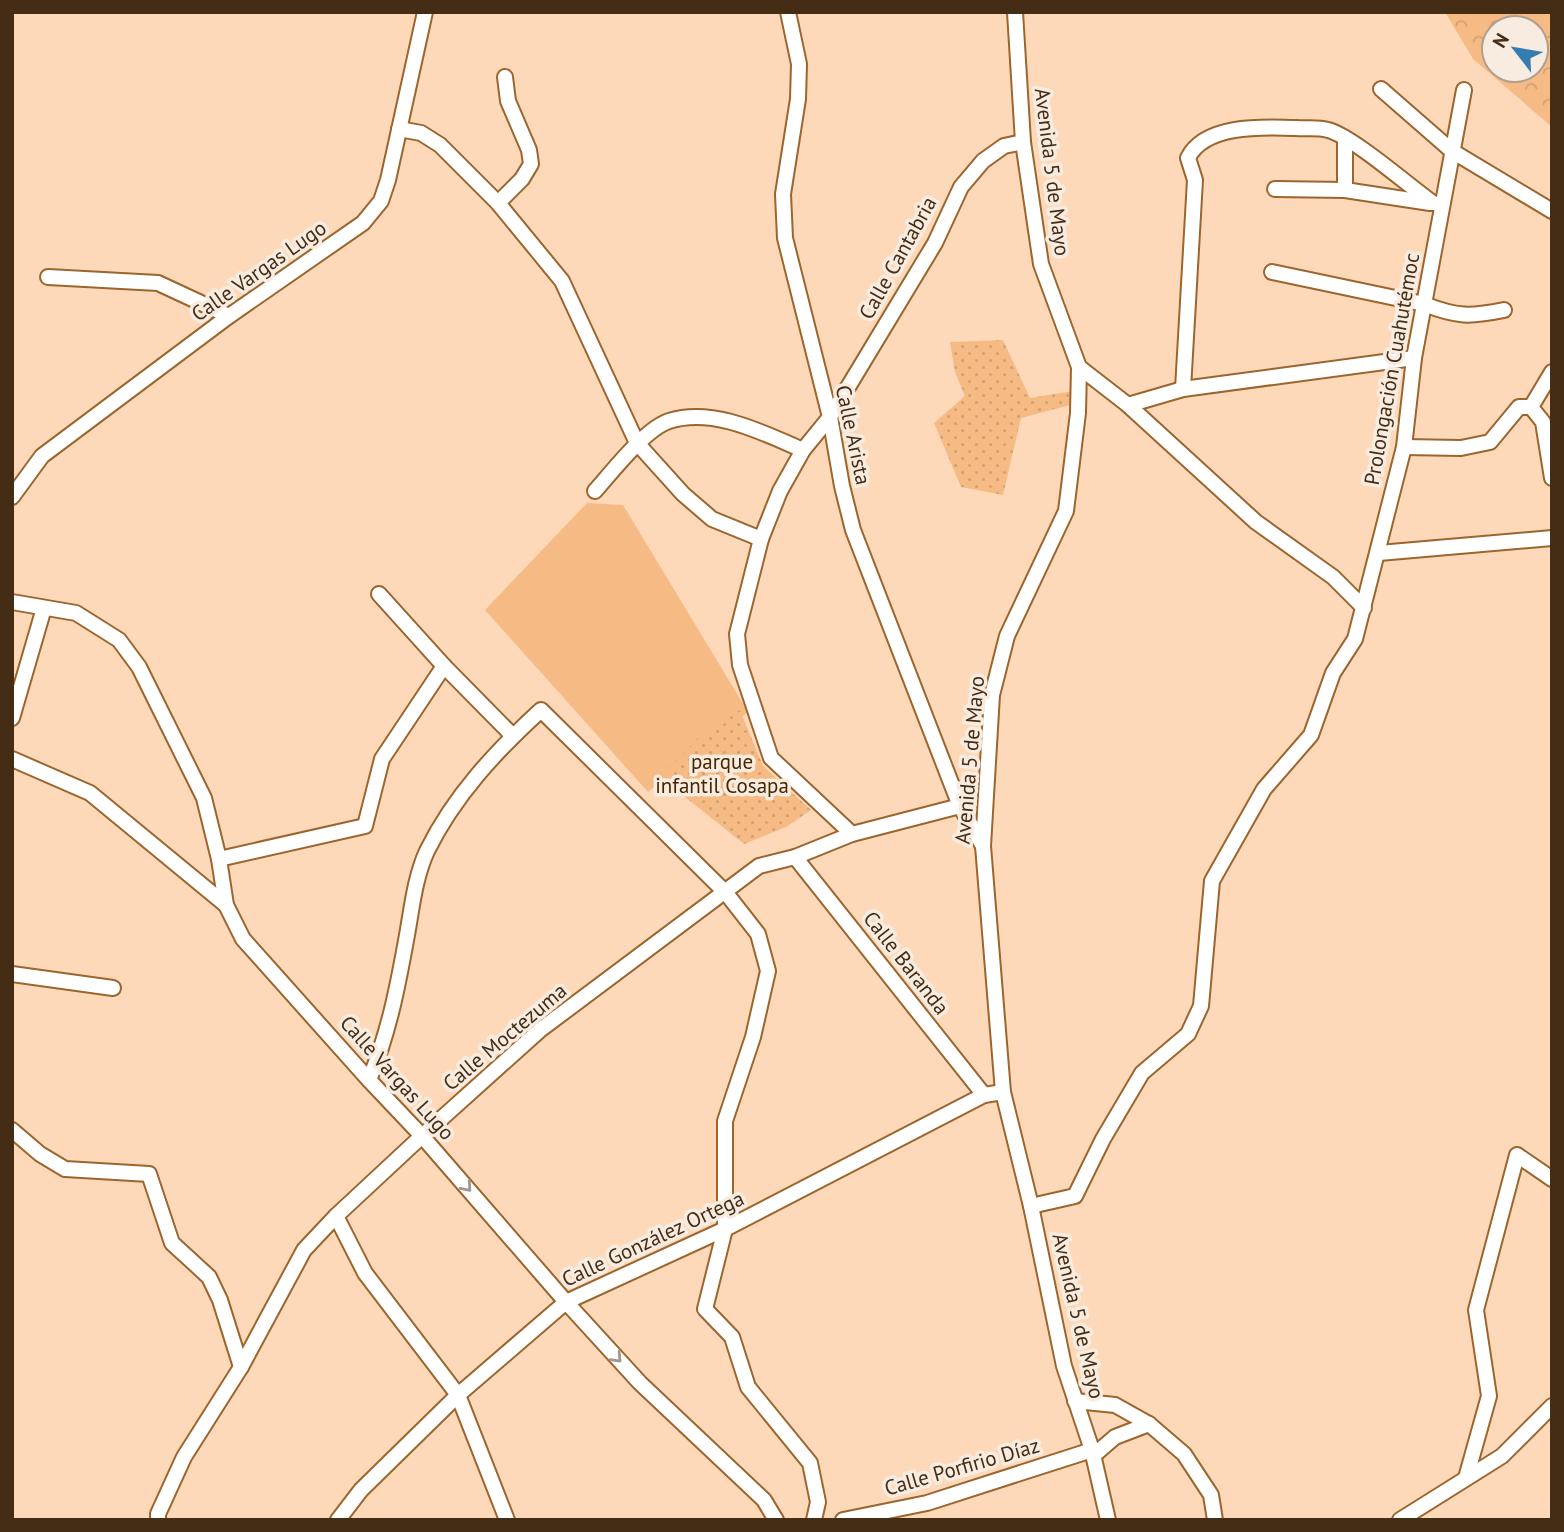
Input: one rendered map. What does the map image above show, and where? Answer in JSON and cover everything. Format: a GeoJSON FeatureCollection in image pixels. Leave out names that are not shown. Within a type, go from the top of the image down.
{"type":"FeatureCollection","features":[{"type":"Feature","properties":{"kind":"street","name":"Calle Vargas Lugo"},"geometry":{"type":"LineString","coordinates":[[12,497],[43,456],[229,316],[363,223],[381,201],[388,180],[425,12]]}},
{"type":"Feature","properties":{"kind":"street","name":"Calle Arista"},"geometry":{"type":"LineString","coordinates":[[788,12],[799,64],[783,194],[785,238],[830,417],[852,530],[960,806],[983,846]]}},
{"type":"Feature","properties":{"kind":"street","name":"Avenida 5 de Mayo"},"geometry":{"type":"LineString","coordinates":[[1015,12],[1023,142],[1041,264],[1079,367],[1078,414],[1066,511],[1007,636],[992,695],[983,846],[1003,1092],[1031,1206],[1064,1366],[1092,1453],[1108,1520]]}},
{"type":"Feature","properties":{"kind":"street"},"geometry":{"type":"LineString","coordinates":[[498,203],[522,179],[531,164],[529,150],[508,101],[505,76]]}},
{"type":"Feature","properties":{"kind":"street"},"geometry":{"type":"LineString","coordinates":[[1381,89],[1452,151],[1552,211]]}},
{"type":"Feature","properties":{"kind":"street","name":"Prolongación Cuahutémoc"},"geometry":{"type":"LineString","coordinates":[[1031,1206],[1075,1196],[1103,1139],[1142,1073],[1188,1034],[1201,1006],[1212,881],[1264,789],[1311,734],[1333,673],[1355,639],[1404,447],[1437,204],[1452,151],[1464,90]]}},
{"type":"Feature","properties":{"kind":"street"},"geometry":{"type":"LineString","coordinates":[[1183,389],[1195,180],[1188,158],[1194,148],[1216,135],[1252,127],[1327,130],[1345,138],[1437,204]]}},
{"type":"Feature","properties":{"kind":"street"},"geometry":{"type":"LineString","coordinates":[[399,129],[421,133],[440,145],[498,203],[562,281],[637,443],[683,494],[712,519],[761,539]]}},
{"type":"Feature","properties":{"kind":"street"},"geometry":{"type":"LineString","coordinates":[[1345,138],[1345,190]]}},
{"type":"Feature","properties":{"kind":"street","name":"Calle Cantabria"},"geometry":{"type":"LineString","coordinates":[[852,834],[771,758],[740,665],[737,634],[761,539],[780,491],[803,450],[830,417],[935,243],[961,187],[983,161],[1004,146],[1023,142]]}},
{"type":"Feature","properties":{"kind":"street"},"geometry":{"type":"LineString","coordinates":[[1275,189],[1345,190],[1437,204]]}},
{"type":"Feature","properties":{"kind":"street"},"geometry":{"type":"LineString","coordinates":[[1272,272],[1424,304],[1446,313],[1473,316],[1504,310]]}},
{"type":"Feature","properties":{"kind":"street"},"geometry":{"type":"LineString","coordinates":[[48,277],[159,283],[229,316]]}},
{"type":"Feature","properties":{"kind":"street"},"geometry":{"type":"LineString","coordinates":[[1128,405],[1183,389],[1414,358]]}},
{"type":"Feature","properties":{"kind":"street"},"geometry":{"type":"LineString","coordinates":[[1079,367],[1128,405],[1256,522],[1334,577],[1364,608]]}},
{"type":"Feature","properties":{"kind":"street"},"geometry":{"type":"LineString","coordinates":[[1531,407],[1552,372]]}},
{"type":"Feature","properties":{"kind":"street"},"geometry":{"type":"LineString","coordinates":[[1404,447],[1461,448],[1490,442],[1519,407],[1531,407]]}},
{"type":"Feature","properties":{"kind":"street"},"geometry":{"type":"LineString","coordinates":[[1531,407],[1543,422],[1552,478]]}},
{"type":"Feature","properties":{"kind":"street"},"geometry":{"type":"LineString","coordinates":[[595,491],[637,443],[667,421],[698,417],[738,423],[803,450]]}},
{"type":"Feature","properties":{"kind":"street"},"geometry":{"type":"LineString","coordinates":[[1379,553],[1552,538]]}},
{"type":"Feature","properties":{"kind":"street"},"geometry":{"type":"LineString","coordinates":[[379,594],[444,666],[513,736]]}},
{"type":"Feature","properties":{"kind":"street"},"geometry":{"type":"LineString","coordinates":[[12,718],[44,608],[15,599]]}},
{"type":"Feature","properties":{"kind":"street","name":"Calle Vargas Lugo"},"geometry":{"type":"LineString","coordinates":[[44,608],[76,613],[119,640],[139,667],[204,798],[219,859],[226,905],[243,939],[422,1136],[640,1383],[764,1500],[776,1520]]}},
{"type":"Feature","properties":{"kind":"street"},"geometry":{"type":"LineString","coordinates":[[219,859],[365,826],[382,759],[444,666]]}},
{"type":"Feature","properties":{"kind":"street"},"geometry":{"type":"LineString","coordinates":[[369,1080],[395,1004],[416,884],[426,852],[466,787],[541,710],[726,892],[758,934],[768,971],[753,1037],[725,1121],[725,1229],[705,1309],[732,1338],[748,1388],[810,1463],[818,1502],[814,1520]]}},
{"type":"Feature","properties":{"kind":"street"},"geometry":{"type":"LineString","coordinates":[[12,758],[90,793],[226,905]]}},
{"type":"Feature","properties":{"kind":"street","name":"Calle Moctezuma"},"geometry":{"type":"LineString","coordinates":[[158,1520],[158,1514],[184,1457],[241,1367],[304,1250],[336,1216],[540,1030],[759,866],[795,857],[852,834],[960,806]]}},
{"type":"Feature","properties":{"kind":"street","name":"Calle Baranda"},"geometry":{"type":"LineString","coordinates":[[795,857],[984,1095]]}},
{"type":"Feature","properties":{"kind":"street"},"geometry":{"type":"LineString","coordinates":[[12,974],[113,988]]}},
{"type":"Feature","properties":{"kind":"street","name":"Calle González Ortega"},"geometry":{"type":"LineString","coordinates":[[338,1520],[361,1490],[458,1395],[566,1302],[725,1229],[984,1095],[1003,1092]]}},
{"type":"Feature","properties":{"kind":"street"},"geometry":{"type":"LineString","coordinates":[[12,1130],[40,1154],[65,1169],[149,1174],[172,1243],[209,1277],[220,1300],[241,1367]]}},
{"type":"Feature","properties":{"kind":"street"},"geometry":{"type":"LineString","coordinates":[[1466,1478],[1489,1396],[1476,1310],[1517,1155],[1552,1179]]}},
{"type":"Feature","properties":{"kind":"street"},"geometry":{"type":"LineString","coordinates":[[336,1216],[365,1273],[458,1395],[507,1520]]}},
{"type":"Feature","properties":{"kind":"street"},"geometry":{"type":"LineString","coordinates":[[1076,1401],[1115,1405],[1149,1424],[1184,1454],[1211,1495],[1215,1520]]}},
{"type":"Feature","properties":{"kind":"street"},"geometry":{"type":"LineString","coordinates":[[1400,1520],[1502,1456],[1552,1406]]}},
{"type":"Feature","properties":{"kind":"street","name":"Calle Porfirio Díaz"},"geometry":{"type":"LineString","coordinates":[[843,1520],[927,1503],[1092,1453],[1115,1437],[1149,1424]]}},
{"type":"Feature","properties":{"kind":"green space"},"geometry":{"type":"Polygon","coordinates":[[[1445,12],[1552,12],[1552,127],[1502,84],[1550,84],[1550,14],[1480,14],[1480,65],[1473,59],[1445,12]]]}},
{"type":"Feature","properties":{"kind":"green space"},"geometry":{"type":"Polygon","coordinates":[[[1003,340],[1030,398],[1073,391],[1074,404],[1021,418],[1003,495],[961,487],[934,423],[965,396],[955,372],[950,342],[1003,340]]]}},
{"type":"Feature","properties":{"kind":"green space"},"geometry":{"type":"Polygon","coordinates":[[[587,503],[623,505],[748,712],[648,792],[485,610],[587,503]]]}},
{"type":"Feature","properties":{"kind":"green space","name":"parque infantil Cosapa"},"geometry":{"type":"Polygon","coordinates":[[[740,710],[763,766],[811,810],[786,827],[744,844],[660,777],[697,739],[740,710]]]}}]}
